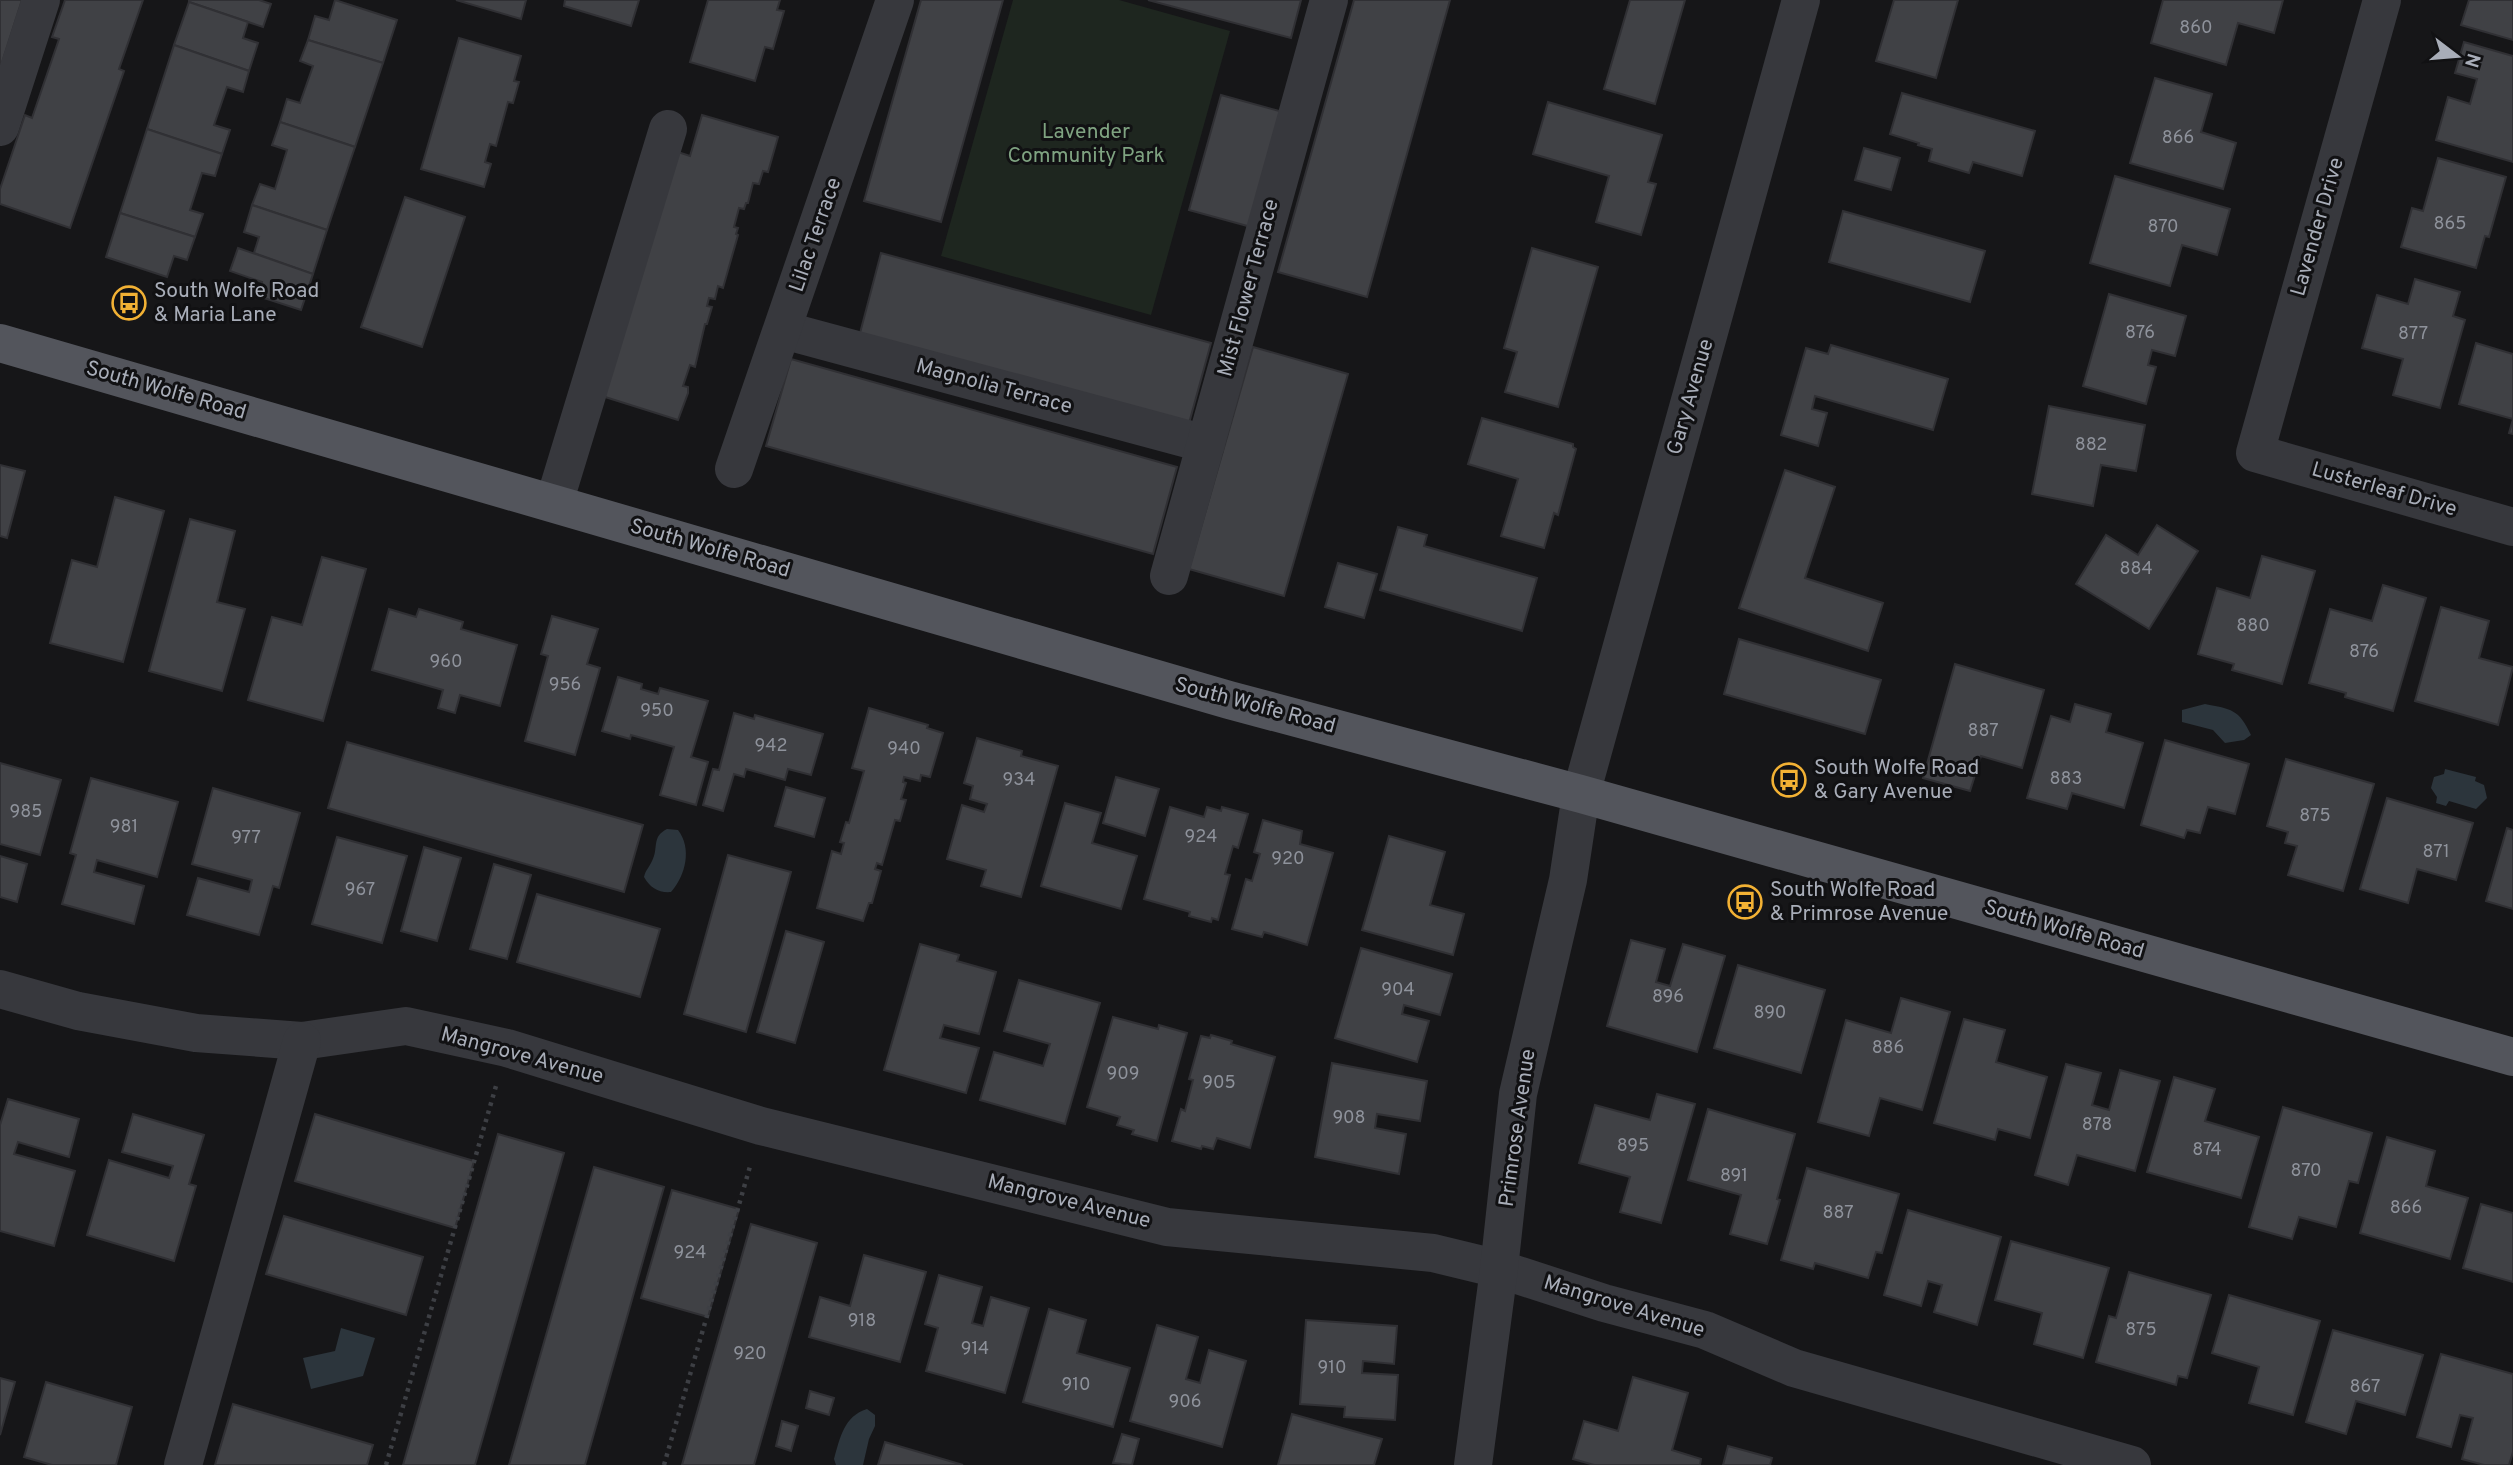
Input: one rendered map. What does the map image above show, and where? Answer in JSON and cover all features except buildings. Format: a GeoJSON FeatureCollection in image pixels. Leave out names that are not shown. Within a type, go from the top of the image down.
{"type":"FeatureCollection","features":[{"type":"Feature","properties":{"kind":"main road","name":"South Wolfe Road"},"geometry":{"type":"LineString","coordinates":[[0,343],[1229,700],[1581,794],[2513,1057]]}},
{"type":"Feature","properties":{"kind":"street"},"geometry":{"type":"LineString","coordinates":[[0,127],[41,0]]}},
{"type":"Feature","properties":{"kind":"street","name":"Lilac Terrace"},"geometry":{"type":"LineString","coordinates":[[734,469],[895,0]]}},
{"type":"Feature","properties":{"kind":"street","name":"Mist Flower Terrace"},"geometry":{"type":"LineString","coordinates":[[1169,576],[1329,0]]}},
{"type":"Feature","properties":{"kind":"street","name":"Gary Avenue"},"geometry":{"type":"LineString","coordinates":[[1581,794],[1801,0]]}},
{"type":"Feature","properties":{"kind":"street","name":"Lavender Drive"},"geometry":{"type":"LineString","coordinates":[[2255,453],[2382,0]]}},
{"type":"Feature","properties":{"kind":"street"},"geometry":{"type":"LineString","coordinates":[[554,503],[668,130]]}},
{"type":"Feature","properties":{"kind":"street","name":"Magnolia Terrace"},"geometry":{"type":"LineString","coordinates":[[783,330],[1206,444]]}},
{"type":"Feature","properties":{"kind":"street","name":"Lusterleaf Drive"},"geometry":{"type":"LineString","coordinates":[[2255,453],[2513,527]]}},
{"type":"Feature","properties":{"kind":"street","name":"Primrose Avenue"},"geometry":{"type":"LineString","coordinates":[[1473,1465],[1499,1269],[1518,1094],[1567,880],[1581,794]]}},
{"type":"Feature","properties":{"kind":"street","name":"Mangrove Avenue"},"geometry":{"type":"LineString","coordinates":[[0,989],[78,1011],[196,1034],[302,1041],[406,1026],[507,1048],[761,1126],[1167,1227],[1433,1253],[1499,1269],[1604,1303],[1705,1330],[1794,1368],[2132,1465]]}},
{"type":"Feature","properties":{"kind":"street"},"geometry":{"type":"LineString","coordinates":[[183,1465],[302,1041]]}},
{"type":"Feature","properties":{"kind":"path"},"geometry":{"type":"LineString","coordinates":[[386,1465],[507,1048]]}},
{"type":"Feature","properties":{"kind":"path"},"geometry":{"type":"LineString","coordinates":[[664,1465],[761,1126]]}},
{"type":"Feature","properties":{"kind":"green space","name":"Lavender Community Park"},"geometry":{"type":"Polygon","coordinates":[[[1013,0],[1119,0],[1230,31],[1151,315],[941,256],[1013,0]]]}},
{"type":"Feature","properties":{"kind":"shaded area"},"geometry":{"type":"Polygon","coordinates":[[[2205,704],[2221,707],[2238,715],[2251,735],[2244,740],[2225,743],[2213,730],[2182,722],[2182,710],[2205,704]]]}},
{"type":"Feature","properties":{"kind":"shaded area"},"geometry":{"type":"Polygon","coordinates":[[[2445,769],[2476,777],[2475,781],[2484,785],[2487,798],[2476,809],[2449,801],[2446,806],[2436,803],[2437,797],[2431,788],[2434,777],[2444,774],[2445,769]]]}},
{"type":"Feature","properties":{"kind":"shaded area"},"geometry":{"type":"Polygon","coordinates":[[[667,829],[678,830],[686,853],[683,870],[676,885],[671,892],[663,892],[655,889],[644,877],[654,856],[657,839],[667,829]]]}},
{"type":"Feature","properties":{"kind":"shaded area"},"geometry":{"type":"Polygon","coordinates":[[[341,1328],[375,1338],[363,1376],[311,1389],[303,1358],[335,1351],[341,1328]]]}},
{"type":"Feature","properties":{"kind":"shaded area"},"geometry":{"type":"Polygon","coordinates":[[[867,1409],[875,1415],[875,1426],[863,1465],[836,1465],[834,1459],[844,1429],[853,1417],[867,1409]]]}},
{"type":"Feature","properties":{"kind":"place","name":"South Wolfe Road & Maria Lane"},"geometry":{"type":"Point","coordinates":[129,303]}},
{"type":"Feature","properties":{"kind":"place","name":"South Wolfe Road & Gary Avenue"},"geometry":{"type":"Point","coordinates":[1789,780]}},
{"type":"Feature","properties":{"kind":"place","name":"South Wolfe Road & Primrose Avenue"},"geometry":{"type":"Point","coordinates":[1745,902]}}]}
